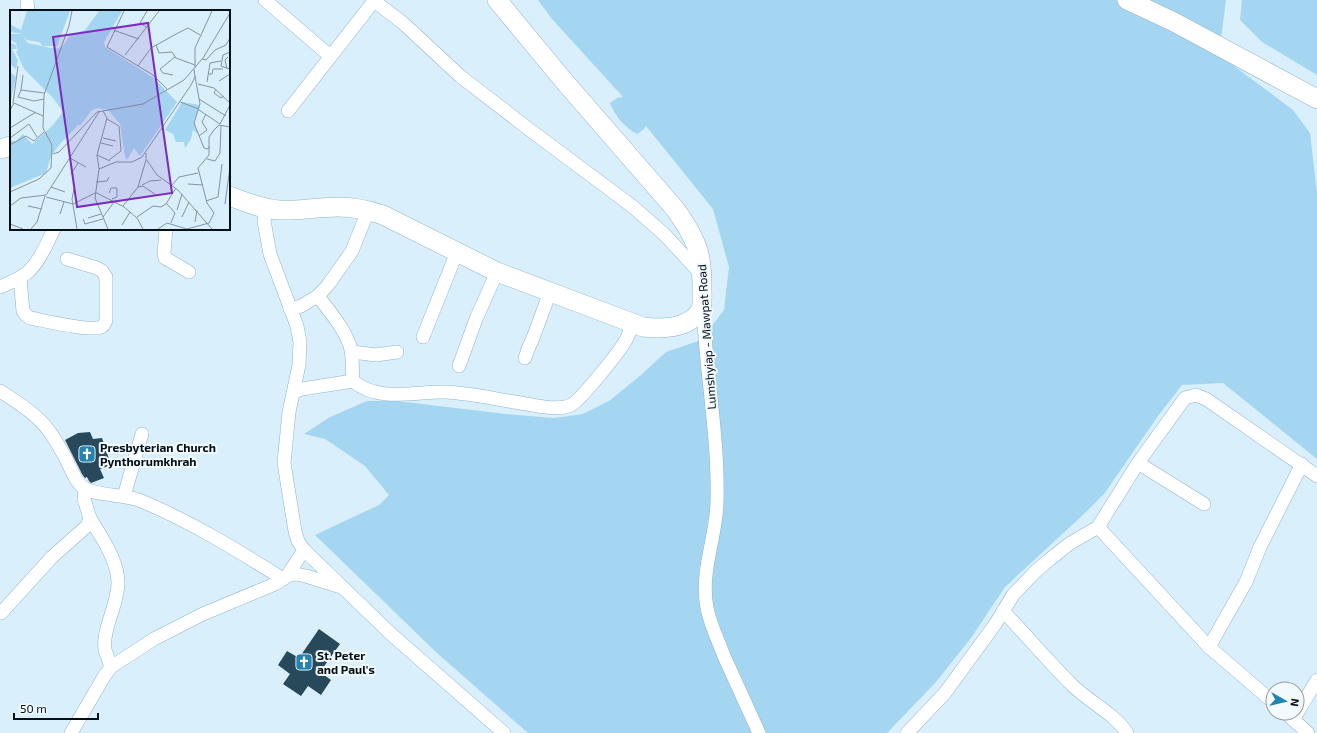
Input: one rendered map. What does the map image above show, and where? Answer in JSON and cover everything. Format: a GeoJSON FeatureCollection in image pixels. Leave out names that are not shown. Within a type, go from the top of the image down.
{"type":"FeatureCollection","features":[{"type":"Feature","properties":{"kind":"street"},"geometry":{"type":"LineString","coordinates":[[27,0],[28,10]]}},
{"type":"Feature","properties":{"kind":"street"},"geometry":{"type":"LineString","coordinates":[[265,0],[330,56]]}},
{"type":"Feature","properties":{"kind":"street"},"geometry":{"type":"LineString","coordinates":[[288,111],[373,0],[403,23],[460,76],[632,206],[664,234],[701,274]]}},
{"type":"Feature","properties":{"kind":"street","name":"Lumshyiap - Mawpat Road"},"geometry":{"type":"LineString","coordinates":[[497,0],[676,210],[699,252],[717,489],[715,523],[705,576],[705,598],[710,621],[717,639],[759,733]]}},
{"type":"Feature","properties":{"kind":"street"},"geometry":{"type":"LineString","coordinates":[[1127,0],[1174,22],[1317,99]]}},
{"type":"Feature","properties":{"kind":"street"},"geometry":{"type":"LineString","coordinates":[[0,149],[10,146]]}},
{"type":"Feature","properties":{"kind":"street"},"geometry":{"type":"LineString","coordinates":[[230,196],[266,208],[279,210],[337,207],[368,211],[383,215],[497,272],[643,327],[669,328],[682,325],[701,311],[702,300]]}},
{"type":"Feature","properties":{"kind":"street"},"geometry":{"type":"LineString","coordinates":[[266,208],[264,221],[270,254],[296,326],[300,342],[299,365],[289,412],[284,463],[298,541],[304,550],[391,634],[504,733]]}},
{"type":"Feature","properties":{"kind":"street"},"geometry":{"type":"LineString","coordinates":[[290,309],[301,306],[318,296],[347,259],[368,211]]}},
{"type":"Feature","properties":{"kind":"street"},"geometry":{"type":"LineString","coordinates":[[0,287],[20,278],[28,272],[37,260],[53,230]]}},
{"type":"Feature","properties":{"kind":"street"},"geometry":{"type":"LineString","coordinates":[[166,230],[165,258],[189,272]]}},
{"type":"Feature","properties":{"kind":"street"},"geometry":{"type":"LineString","coordinates":[[423,337],[457,252]]}},
{"type":"Feature","properties":{"kind":"street"},"geometry":{"type":"LineString","coordinates":[[20,278],[24,311],[30,318],[64,325],[96,328],[102,327],[106,320],[106,277],[102,271],[97,268],[67,259]]}},
{"type":"Feature","properties":{"kind":"street"},"geometry":{"type":"LineString","coordinates":[[459,366],[476,319],[497,272]]}},
{"type":"Feature","properties":{"kind":"street"},"geometry":{"type":"LineString","coordinates":[[525,358],[550,292]]}},
{"type":"Feature","properties":{"kind":"street"},"geometry":{"type":"LineString","coordinates":[[318,296],[349,343],[352,352],[354,381],[361,388],[378,393],[392,394],[444,392],[540,406],[565,407],[573,405],[599,376],[626,340],[633,323]]}},
{"type":"Feature","properties":{"kind":"street"},"geometry":{"type":"LineString","coordinates":[[352,352],[376,355],[397,352]]}},
{"type":"Feature","properties":{"kind":"street"},"geometry":{"type":"LineString","coordinates":[[294,392],[302,389],[354,381]]}},
{"type":"Feature","properties":{"kind":"street"},"geometry":{"type":"LineString","coordinates":[[0,391],[41,420],[65,456],[76,478],[85,488],[92,491],[124,496],[140,501],[203,530],[285,578]]}},
{"type":"Feature","properties":{"kind":"street"},"geometry":{"type":"LineString","coordinates":[[907,733],[946,693],[1013,595],[1036,571],[1069,544],[1098,527],[1138,462],[1185,398],[1196,395],[1206,399],[1302,464],[1317,476]]}},
{"type":"Feature","properties":{"kind":"street"},"geometry":{"type":"LineString","coordinates":[[124,496],[142,434]]}},
{"type":"Feature","properties":{"kind":"street"},"geometry":{"type":"LineString","coordinates":[[1138,462],[1204,504]]}},
{"type":"Feature","properties":{"kind":"street"},"geometry":{"type":"LineString","coordinates":[[1209,647],[1246,582],[1260,547],[1302,464]]}},
{"type":"Feature","properties":{"kind":"street"},"geometry":{"type":"LineString","coordinates":[[85,488],[84,499],[90,518],[116,567],[118,582],[117,597],[105,638],[106,650],[111,667]]}},
{"type":"Feature","properties":{"kind":"street"},"geometry":{"type":"LineString","coordinates":[[1,613],[52,557],[87,526],[90,518]]}},
{"type":"Feature","properties":{"kind":"street"},"geometry":{"type":"LineString","coordinates":[[1098,527],[1209,647],[1265,695]]}},
{"type":"Feature","properties":{"kind":"street"},"geometry":{"type":"LineString","coordinates":[[285,578],[304,550]]}},
{"type":"Feature","properties":{"kind":"street"},"geometry":{"type":"LineString","coordinates":[[71,733],[111,667],[154,639],[203,614],[296,574],[344,588]]}},
{"type":"Feature","properties":{"kind":"street"},"geometry":{"type":"LineString","coordinates":[[1003,611],[1072,685],[1088,700],[1116,720],[1127,733]]}},
{"type":"Feature","properties":{"kind":"street"},"geometry":{"type":"LineString","coordinates":[[1305,696],[1317,680]]}},
{"type":"Feature","properties":{"kind":"street"},"geometry":{"type":"LineString","coordinates":[[1295,721],[1308,733]]}},
{"type":"Feature","properties":{"kind":"shaded area"},"geometry":{"type":"Polygon","coordinates":[[[538,0],[1226,0],[1221,39],[1234,66],[1293,110],[1310,133],[1317,193],[1317,459],[1223,383],[1182,385],[1158,416],[1104,494],[1005,587],[971,638],[936,682],[887,733],[528,733],[436,652],[315,535],[379,505],[389,495],[365,466],[325,439],[304,434],[330,417],[367,401],[397,401],[554,418],[583,414],[609,401],[666,352],[701,340],[724,310],[729,267],[713,209],[646,126],[637,134],[620,121],[610,103],[617,98],[623,97],[552,19],[538,0]]]}},
{"type":"Feature","properties":{"kind":"shaded area"},"geometry":{"type":"Polygon","coordinates":[[[1242,0],[1317,0],[1317,75],[1262,42],[1240,20],[1242,0]]]}},
{"type":"Feature","properties":{"kind":"building","name":"Presbyterian Church Pynthorumkhrah"},"geometry":{"type":"Polygon","coordinates":[[[90,432],[93,439],[102,438],[111,465],[100,469],[104,478],[91,483],[87,477],[85,478],[82,474],[65,440],[78,433],[90,432]]]}},
{"type":"Feature","properties":{"kind":"building","name":"St. Peter and Paul's"},"geometry":{"type":"Polygon","coordinates":[[[319,629],[340,644],[320,672],[331,680],[321,695],[308,686],[301,696],[283,684],[290,674],[278,665],[287,651],[299,658],[319,629]]]}},
{"type":"Feature","properties":{"kind":"place","name":"Presbyterian Church Pynthorumkhrah"},"geometry":{"type":"Point","coordinates":[87,454]}},
{"type":"Feature","properties":{"kind":"place","name":"St. Peter and Paul's"},"geometry":{"type":"Point","coordinates":[304,662]}}]}
